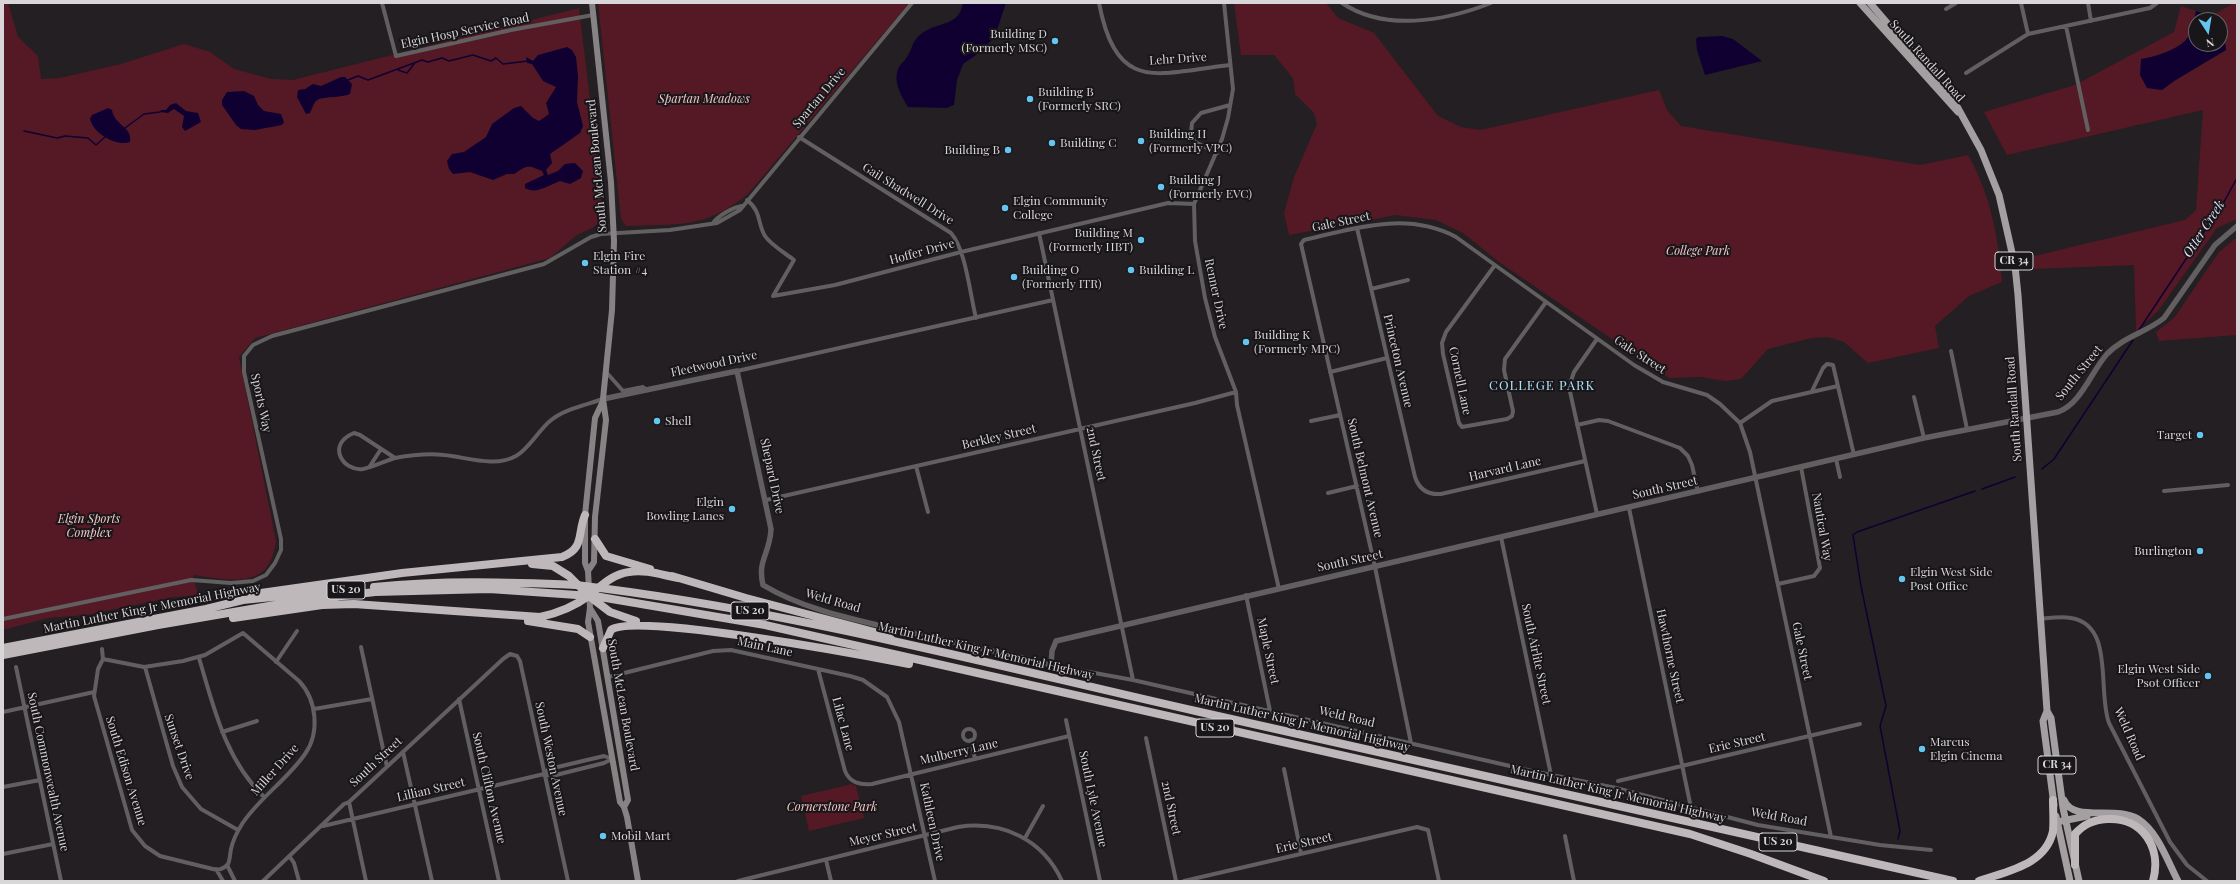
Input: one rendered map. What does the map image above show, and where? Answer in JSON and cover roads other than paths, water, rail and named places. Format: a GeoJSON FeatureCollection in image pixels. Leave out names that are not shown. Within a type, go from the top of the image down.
{"type":"FeatureCollection","features":[{"type":"Feature","properties":{"kind":"highway"},"geometry":{"type":"LineString","coordinates":[[243,600],[261,593],[379,576],[470,565],[557,558],[570,553],[579,542],[581,525],[585,515]]}},
{"type":"Feature","properties":{"kind":"highway"},"geometry":{"type":"LineString","coordinates":[[594,539],[606,556],[678,578],[882,634],[897,643]]}},
{"type":"Feature","properties":{"kind":"highway"},"geometry":{"type":"LineString","coordinates":[[517,562],[553,566],[570,576],[589,596],[620,617],[660,627]]}},
{"type":"Feature","properties":{"kind":"highway"},"geometry":{"type":"LineString","coordinates":[[158,625],[185,625],[322,605],[354,604],[540,617],[560,613],[589,596],[614,577],[630,571],[647,572],[678,578]]}},
{"type":"Feature","properties":{"kind":"highway","name":"Martin Luther King Jr Memorial Highway"},"geometry":{"type":"LineString","coordinates":[[3,648],[206,610],[243,600],[408,583],[471,582],[600,588],[729,607],[897,643],[1303,736],[1953,881]]}},
{"type":"Feature","properties":{"kind":"highway","name":"Martin Luther King Jr Memorial Highway"},"geometry":{"type":"LineString","coordinates":[[3,655],[158,625],[298,601],[375,592],[489,589],[600,597],[765,625],[976,674],[1690,834],[1751,854],[1824,881]]}},
{"type":"Feature","properties":{"kind":"highway"},"geometry":{"type":"LineString","coordinates":[[494,614],[578,629],[590,637]]}},
{"type":"Feature","properties":{"kind":"highway"},"geometry":{"type":"LineString","coordinates":[[603,648],[611,630],[615,626],[624,624],[660,627],[820,647],[952,672],[976,674]]}},
{"type":"Feature","properties":{"kind":"highway"},"geometry":{"type":"LineString","coordinates":[[1979,881],[2028,863],[2046,849],[2053,829],[2053,800]]}},
{"type":"Feature","properties":{"kind":"highway"},"geometry":{"type":"LineString","coordinates":[[2075,865],[2075,834],[2082,826],[2093,821],[2121,818],[2134,824],[2144,833],[2151,844],[2155,855],[2153,881]]}},
{"type":"Feature","properties":{"kind":"main road","name":"South McLean Boulevard"},"geometry":{"type":"LineString","coordinates":[[592,3],[611,182],[615,274],[607,373],[603,400],[595,418],[585,515],[585,563],[588,571],[590,608],[588,622],[620,802],[624,807],[638,881]]}},
{"type":"Feature","properties":{"kind":"main road","name":"South Randall Road"},"geometry":{"type":"LineString","coordinates":[[1860,3],[1961,115]]}},
{"type":"Feature","properties":{"kind":"main road","name":"South Randall Road"},"geometry":{"type":"LineString","coordinates":[[1870,3],[1941,84],[1961,115],[1981,150],[1993,177],[2008,231],[2018,295],[2047,711],[2051,718],[2060,789],[2079,881]]}},
{"type":"Feature","properties":{"kind":"main road","name":"South McLean Boulevard"},"geometry":{"type":"LineString","coordinates":[[588,571],[594,562],[594,539],[606,420],[603,400]]}},
{"type":"Feature","properties":{"kind":"main road","name":"South McLean Boulevard"},"geometry":{"type":"LineString","coordinates":[[590,608],[598,621],[608,677],[628,800],[624,807]]}},
{"type":"Feature","properties":{"kind":"main road","name":"South Randall Road"},"geometry":{"type":"LineString","coordinates":[[2047,711],[2043,721],[2053,800],[2070,881]]}},
{"type":"Feature","properties":{"kind":"main road"},"geometry":{"type":"LineString","coordinates":[[2060,789],[2066,805],[2072,810],[2088,813],[2105,812],[2125,814],[2137,818],[2146,825],[2156,837],[2178,881]]}},
{"type":"Feature","properties":{"kind":"main road"},"geometry":{"type":"LineString","coordinates":[[2057,822],[2105,812]]}},
{"type":"Feature","properties":{"kind":"street","name":"Elgin Hosp Service Road"},"geometry":{"type":"LineString","coordinates":[[382,3],[396,56],[518,29],[593,15]]}},
{"type":"Feature","properties":{"kind":"street","name":"Spartan Drive"},"geometry":{"type":"LineString","coordinates":[[614,232],[670,230],[717,223],[740,210],[799,137],[912,3]]}},
{"type":"Feature","properties":{"kind":"street","name":"Lehr Drive"},"geometry":{"type":"LineString","coordinates":[[1098,3],[1107,37],[1121,59],[1130,66],[1149,73],[1230,65]]}},
{"type":"Feature","properties":{"kind":"street","name":"Renner Drive"},"geometry":{"type":"LineString","coordinates":[[1224,3],[1233,89],[1228,118],[1217,153],[1202,181],[1194,204],[1195,241],[1205,298],[1215,338],[1236,392],[1237,405],[1279,588]]}},
{"type":"Feature","properties":{"kind":"street"},"geometry":{"type":"LineString","coordinates":[[1342,3],[1357,13],[1387,20],[1407,21],[1454,15],[1491,3]]}},
{"type":"Feature","properties":{"kind":"street"},"geometry":{"type":"LineString","coordinates":[[1946,9],[1956,3]]}},
{"type":"Feature","properties":{"kind":"street"},"geometry":{"type":"LineString","coordinates":[[2021,3],[2028,34]]}},
{"type":"Feature","properties":{"kind":"street"},"geometry":{"type":"LineString","coordinates":[[2088,3],[2091,21]]}},
{"type":"Feature","properties":{"kind":"street"},"geometry":{"type":"LineString","coordinates":[[1966,74],[2011,43],[2028,34],[2066,26],[2076,26],[2079,23],[2150,8],[2157,3]]}},
{"type":"Feature","properties":{"kind":"street"},"geometry":{"type":"LineString","coordinates":[[2066,26],[2088,130]]}},
{"type":"Feature","properties":{"kind":"street"},"geometry":{"type":"LineString","coordinates":[[1217,153],[1195,142],[1191,133],[1192,123],[1201,113],[1230,105]]}},
{"type":"Feature","properties":{"kind":"street","name":"Gail Shadwell Drive"},"geometry":{"type":"LineString","coordinates":[[799,137],[951,233],[956,238],[961,252],[976,318]]}},
{"type":"Feature","properties":{"kind":"street","name":"Hoffer Drive"},"geometry":{"type":"LineString","coordinates":[[747,200],[758,212],[762,228],[769,240],[794,260],[773,296],[835,285],[961,252],[1168,203],[1194,204]]}},
{"type":"Feature","properties":{"kind":"street","name":"Gale Street"},"geometry":{"type":"LineString","coordinates":[[1301,242],[1357,228],[1397,222],[1436,227],[1456,237],[1653,378],[1673,386],[1711,397],[1729,411],[1740,423],[1748,443],[1756,478],[1831,837]]}},
{"type":"Feature","properties":{"kind":"street","name":"South Street"},"geometry":{"type":"LineString","coordinates":[[1051,665],[1052,650],[1056,641],[1246,595],[1375,567],[1924,438],[2058,412],[2070,406],[2108,353],[2123,342],[2153,326],[2164,318],[2215,245],[2237,226]]}},
{"type":"Feature","properties":{"kind":"street","name":"Princeton Avenue"},"geometry":{"type":"LineString","coordinates":[[1357,228],[1415,477],[1419,486],[1430,493]]}},
{"type":"Feature","properties":{"kind":"street","name":"South Street"},"geometry":{"type":"LineString","coordinates":[[2229,232],[2237,229]]}},
{"type":"Feature","properties":{"kind":"street","name":"Sports Way"},"geometry":{"type":"LineString","coordinates":[[3,619],[191,580],[231,583],[253,581],[266,575],[276,563],[280,550],[281,539],[244,372],[244,356],[253,345],[262,339],[544,264],[591,237],[614,232]]}},
{"type":"Feature","properties":{"kind":"street","name":"2nd Street"},"geometry":{"type":"LineString","coordinates":[[1039,233],[1133,680]]}},
{"type":"Feature","properties":{"kind":"street","name":"South Belmont Avenue"},"geometry":{"type":"LineString","coordinates":[[1301,242],[1375,567],[1411,743]]}},
{"type":"Feature","properties":{"kind":"street","name":"Cornell Lane"},"geometry":{"type":"LineString","coordinates":[[1495,265],[1446,332],[1442,348],[1460,425],[1468,427],[1510,418],[1513,413],[1504,370],[1505,359],[1546,302]]}},
{"type":"Feature","properties":{"kind":"street"},"geometry":{"type":"LineString","coordinates":[[1371,289],[1408,280]]}},
{"type":"Feature","properties":{"kind":"street","name":"Fleetwood Drive"},"geometry":{"type":"LineString","coordinates":[[370,466],[395,458],[418,454],[444,454],[469,459],[499,461],[516,456],[550,421],[569,410],[603,400],[1053,300]]}},
{"type":"Feature","properties":{"kind":"street"},"geometry":{"type":"LineString","coordinates":[[1597,339],[1574,372],[1569,384],[1597,514]]}},
{"type":"Feature","properties":{"kind":"street"},"geometry":{"type":"LineString","coordinates":[[1951,351],[1967,429]]}},
{"type":"Feature","properties":{"kind":"street"},"geometry":{"type":"LineString","coordinates":[[1330,372],[1387,358]]}},
{"type":"Feature","properties":{"kind":"street"},"geometry":{"type":"LineString","coordinates":[[1812,391],[1825,366],[1830,364],[1835,369],[1854,455]]}},
{"type":"Feature","properties":{"kind":"street","name":"Shepard Drive"},"geometry":{"type":"LineString","coordinates":[[737,371],[772,529],[767,552],[760,571],[763,585]]}},
{"type":"Feature","properties":{"kind":"street"},"geometry":{"type":"LineString","coordinates":[[607,373],[623,390],[643,387],[648,390]]}},
{"type":"Feature","properties":{"kind":"street"},"geometry":{"type":"LineString","coordinates":[[1740,423],[1772,401],[1838,386]]}},
{"type":"Feature","properties":{"kind":"street","name":"Berkley Street"},"geometry":{"type":"LineString","coordinates":[[766,500],[1195,403],[1236,392]]}},
{"type":"Feature","properties":{"kind":"street"},"geometry":{"type":"LineString","coordinates":[[1914,397],[1924,438]]}},
{"type":"Feature","properties":{"kind":"street"},"geometry":{"type":"LineString","coordinates":[[1310,421],[1340,415]]}},
{"type":"Feature","properties":{"kind":"street"},"geometry":{"type":"LineString","coordinates":[[1577,426],[1600,420],[1608,421],[1675,445],[1688,456],[1698,492]]}},
{"type":"Feature","properties":{"kind":"street"},"geometry":{"type":"LineString","coordinates":[[381,449],[370,466],[362,469],[354,468],[343,461],[339,453],[338,446],[342,439],[354,434],[360,435],[395,458]]}},
{"type":"Feature","properties":{"kind":"street"},"geometry":{"type":"LineString","coordinates":[[1836,459],[1840,477]]}},
{"type":"Feature","properties":{"kind":"street","name":"Harvard Lane"},"geometry":{"type":"LineString","coordinates":[[1430,493],[1437,494],[1452,492],[1585,461]]}},
{"type":"Feature","properties":{"kind":"street"},"geometry":{"type":"LineString","coordinates":[[916,466],[928,512]]}},
{"type":"Feature","properties":{"kind":"street","name":"Nautical Way"},"geometry":{"type":"LineString","coordinates":[[1778,584],[1814,576],[1820,568],[1801,468]]}},
{"type":"Feature","properties":{"kind":"street"},"geometry":{"type":"LineString","coordinates":[[2164,491],[2228,485]]}},
{"type":"Feature","properties":{"kind":"street"},"geometry":{"type":"LineString","coordinates":[[1328,493],[1356,486]]}},
{"type":"Feature","properties":{"kind":"street","name":"Hawthorne Street"},"geometry":{"type":"LineString","coordinates":[[1629,508],[1691,808]]}},
{"type":"Feature","properties":{"kind":"street","name":"South Airlite Street"},"geometry":{"type":"LineString","coordinates":[[1501,537],[1551,775]]}},
{"type":"Feature","properties":{"kind":"street","name":"Weld Road"},"geometry":{"type":"LineString","coordinates":[[763,585],[780,595],[815,608],[868,623],[1051,665],[1133,680],[1551,775],[1616,788],[1758,825],[1831,837],[1931,850]]}},
{"type":"Feature","properties":{"kind":"street","name":"Maple Street"},"geometry":{"type":"LineString","coordinates":[[1246,595],[1270,711]]}},
{"type":"Feature","properties":{"kind":"street","name":"Weld Road"},"geometry":{"type":"LineString","coordinates":[[2040,619],[2075,619],[2088,625],[2095,633],[2100,646],[2104,703],[2109,723],[2170,842],[2187,865],[2207,881]]}},
{"type":"Feature","properties":{"kind":"street"},"geometry":{"type":"LineString","coordinates":[[276,662],[297,631]]}},
{"type":"Feature","properties":{"kind":"street","name":"Miller Drive"},"geometry":{"type":"LineString","coordinates":[[199,658],[243,633],[302,684],[309,694],[314,709],[314,730],[306,752],[264,797],[238,830],[227,865]]}},
{"type":"Feature","properties":{"kind":"street"},"geometry":{"type":"LineString","coordinates":[[361,647],[387,767]]}},
{"type":"Feature","properties":{"kind":"street","name":"South Edison Avenue"},"geometry":{"type":"LineString","coordinates":[[102,649],[103,659],[98,668],[94,692],[124,807],[134,833],[148,849],[163,857],[216,869],[227,865]]}},
{"type":"Feature","properties":{"kind":"street","name":"Main Lane"},"geometry":{"type":"LineString","coordinates":[[608,677],[726,650],[863,680],[877,688],[888,699]]}},
{"type":"Feature","properties":{"kind":"street","name":"South Weston Avenue"},"geometry":{"type":"LineString","coordinates":[[503,659],[512,654],[520,661],[568,881]]}},
{"type":"Feature","properties":{"kind":"street"},"geometry":{"type":"LineString","coordinates":[[103,659],[145,667],[199,658],[222,732],[232,755],[264,797]]}},
{"type":"Feature","properties":{"kind":"street","name":"South Street"},"geometry":{"type":"LineString","coordinates":[[263,881],[323,826],[344,804],[349,802],[503,659]]}},
{"type":"Feature","properties":{"kind":"street","name":"South Commonwealth Avenue"},"geometry":{"type":"LineString","coordinates":[[16,667],[61,881]]}},
{"type":"Feature","properties":{"kind":"street","name":"Sunset Drive"},"geometry":{"type":"LineString","coordinates":[[145,667],[174,768],[182,787],[201,809],[238,830]]}},
{"type":"Feature","properties":{"kind":"street","name":"Lilac Lane"},"geometry":{"type":"LineString","coordinates":[[818,669],[845,771],[854,782]]}},
{"type":"Feature","properties":{"kind":"street"},"geometry":{"type":"LineString","coordinates":[[3,712],[94,692]]}},
{"type":"Feature","properties":{"kind":"street"},"geometry":{"type":"LineString","coordinates":[[314,709],[372,699]]}},
{"type":"Feature","properties":{"kind":"street","name":"Kathleen Drive"},"geometry":{"type":"LineString","coordinates":[[888,699],[899,722],[935,881]]}},
{"type":"Feature","properties":{"kind":"street","name":"South Clifton Avenue"},"geometry":{"type":"LineString","coordinates":[[459,700],[499,881]]}},
{"type":"Feature","properties":{"kind":"street","name":"South Lyle Avenue"},"geometry":{"type":"LineString","coordinates":[[1066,720],[1100,881]]}},
{"type":"Feature","properties":{"kind":"street"},"geometry":{"type":"LineString","coordinates":[[222,732],[257,721]]}},
{"type":"Feature","properties":{"kind":"street","name":"Erie Street"},"geometry":{"type":"LineString","coordinates":[[1618,781],[1860,724]]}},
{"type":"Feature","properties":{"kind":"street","name":"Mulberry Lane"},"geometry":{"type":"LineString","coordinates":[[854,782],[861,784],[872,784],[1069,736]]}},
{"type":"Feature","properties":{"kind":"street","name":"2nd Street"},"geometry":{"type":"LineString","coordinates":[[1146,738],[1176,881]]}},
{"type":"Feature","properties":{"kind":"street"},"geometry":{"type":"LineString","coordinates":[[971,740],[975,759]]}},
{"type":"Feature","properties":{"kind":"street"},"geometry":{"type":"LineString","coordinates":[[403,752],[416,804],[432,881]]}},
{"type":"Feature","properties":{"kind":"street","name":"Lillian Street"},"geometry":{"type":"LineString","coordinates":[[323,826],[544,774],[550,769],[604,756],[612,759]]}},
{"type":"Feature","properties":{"kind":"street","name":"Lillian Street"},"geometry":{"type":"LineString","coordinates":[[544,774],[552,776],[604,763],[612,759]]}},
{"type":"Feature","properties":{"kind":"street"},"geometry":{"type":"LineString","coordinates":[[1284,769],[1301,853]]}},
{"type":"Feature","properties":{"kind":"street"},"geometry":{"type":"LineString","coordinates":[[3,787],[40,780]]}},
{"type":"Feature","properties":{"kind":"street"},"geometry":{"type":"LineString","coordinates":[[349,802],[366,881]]}},
{"type":"Feature","properties":{"kind":"street"},"geometry":{"type":"LineString","coordinates":[[1026,838],[1043,806]]}},
{"type":"Feature","properties":{"kind":"street","name":"Meyer Street"},"geometry":{"type":"LineString","coordinates":[[738,881],[958,827],[985,825],[1001,828],[1026,838],[1049,858],[1062,881]]}},
{"type":"Feature","properties":{"kind":"street","name":"Erie Street"},"geometry":{"type":"LineString","coordinates":[[1184,881],[1417,827],[1428,830],[1440,881]]}},
{"type":"Feature","properties":{"kind":"street"},"geometry":{"type":"LineString","coordinates":[[1565,836],[1574,881]]}},
{"type":"Feature","properties":{"kind":"street"},"geometry":{"type":"LineString","coordinates":[[3,854],[53,844]]}},
{"type":"Feature","properties":{"kind":"street"},"geometry":{"type":"LineString","coordinates":[[290,857],[294,863],[299,881]]}},
{"type":"Feature","properties":{"kind":"street"},"geometry":{"type":"LineString","coordinates":[[826,860],[831,881]]}},
{"type":"Feature","properties":{"kind":"street"},"geometry":{"type":"LineString","coordinates":[[227,865],[235,881]]}},
{"type":"Feature","properties":{"kind":"street"},"geometry":{"type":"LineString","coordinates":[[216,869],[223,881]]}},
{"type":"Feature","properties":{"kind":"waterway"},"geometry":{"type":"LineString","coordinates":[[348,80],[358,76],[368,80],[422,60],[428,62],[442,58],[449,61],[473,55],[491,61],[496,58],[503,64],[528,61]]}},
{"type":"Feature","properties":{"kind":"waterway"},"geometry":{"type":"LineString","coordinates":[[398,70],[407,73],[414,64]]}},
{"type":"Feature","properties":{"kind":"waterway"},"geometry":{"type":"LineString","coordinates":[[125,128],[144,114],[160,112]]}},
{"type":"Feature","properties":{"kind":"waterway"},"geometry":{"type":"LineString","coordinates":[[24,131],[57,138],[65,136],[88,138],[96,145],[105,137]]}},
{"type":"Feature","properties":{"kind":"waterway","name":"Otter Creek"},"geometry":{"type":"LineString","coordinates":[[2139,330],[2225,200],[2237,178]]}},
{"type":"Feature","properties":{"kind":"waterway"},"geometry":{"type":"LineString","coordinates":[[2042,469],[2054,459],[2133,340]]}},
{"type":"Feature","properties":{"kind":"waterway"},"geometry":{"type":"LineString","coordinates":[[1982,489],[2015,477]]}},
{"type":"Feature","properties":{"kind":"waterway"},"geometry":{"type":"LineString","coordinates":[[1898,839],[1900,831],[1880,726],[1886,706],[1861,586],[1853,535],[1857,532],[1975,491]]}},
{"type":"Feature","properties":{"kind":"place","name":"Building D (Formerly MSC)"},"geometry":{"type":"Point","coordinates":[1055,41]}},
{"type":"Feature","properties":{"kind":"place","name":"Building B (Formerly SRC)"},"geometry":{"type":"Point","coordinates":[1030,99]}},
{"type":"Feature","properties":{"kind":"place","name":"Building H (Formerly VPC)"},"geometry":{"type":"Point","coordinates":[1141,141]}},
{"type":"Feature","properties":{"kind":"place","name":"Building C"},"geometry":{"type":"Point","coordinates":[1052,143]}},
{"type":"Feature","properties":{"kind":"place","name":"Building B"},"geometry":{"type":"Point","coordinates":[1008,150]}},
{"type":"Feature","properties":{"kind":"place","name":"Building J (Formerly EVC)"},"geometry":{"type":"Point","coordinates":[1161,187]}},
{"type":"Feature","properties":{"kind":"place","name":"Elgin Community College"},"geometry":{"type":"Point","coordinates":[1005,208]}},
{"type":"Feature","properties":{"kind":"place","name":"Building M (Formerly HBT)"},"geometry":{"type":"Point","coordinates":[1141,240]}},
{"type":"Feature","properties":{"kind":"place","name":"Elgin Fire Station #4"},"geometry":{"type":"Point","coordinates":[585,263]}},
{"type":"Feature","properties":{"kind":"place","name":"Building L"},"geometry":{"type":"Point","coordinates":[1131,270]}},
{"type":"Feature","properties":{"kind":"place","name":"Building O (Formerly ITR)"},"geometry":{"type":"Point","coordinates":[1014,277]}},
{"type":"Feature","properties":{"kind":"place","name":"Building K (Formerly MPC)"},"geometry":{"type":"Point","coordinates":[1246,342]}},
{"type":"Feature","properties":{"kind":"place","name":"Shell"},"geometry":{"type":"Point","coordinates":[657,421]}},
{"type":"Feature","properties":{"kind":"place","name":"Target"},"geometry":{"type":"Point","coordinates":[2200,435]}},
{"type":"Feature","properties":{"kind":"place","name":"Elgin Bowling Lanes"},"geometry":{"type":"Point","coordinates":[732,509]}},
{"type":"Feature","properties":{"kind":"place","name":"Burlington"},"geometry":{"type":"Point","coordinates":[2200,551]}},
{"type":"Feature","properties":{"kind":"place","name":"Elgin West Side Post Office"},"geometry":{"type":"Point","coordinates":[1902,579]}},
{"type":"Feature","properties":{"kind":"place","name":"Elgin West Side Psot Officer"},"geometry":{"type":"Point","coordinates":[2208,676]}},
{"type":"Feature","properties":{"kind":"place","name":"Marcus Elgin Cinema"},"geometry":{"type":"Point","coordinates":[1922,749]}},
{"type":"Feature","properties":{"kind":"place","name":"Mobil Mart"},"geometry":{"type":"Point","coordinates":[603,836]}},
{"type":"Feature","properties":{"kind":"district","name":"COLLEGE PARK"},"geometry":{"type":"Point","coordinates":[1542,386]}},
{"type":"Feature","properties":{"kind":"park label","name":"Spartan Meadows"},"geometry":{"type":"Point","coordinates":[704,99]}},
{"type":"Feature","properties":{"kind":"park label","name":"College Park"},"geometry":{"type":"Point","coordinates":[1698,251]}},
{"type":"Feature","properties":{"kind":"park label","name":"Elgin Sports Complex"},"geometry":{"type":"Point","coordinates":[89,526]}},
{"type":"Feature","properties":{"kind":"park label","name":"Cornerstone Park"},"geometry":{"type":"Point","coordinates":[832,807]}}]}
